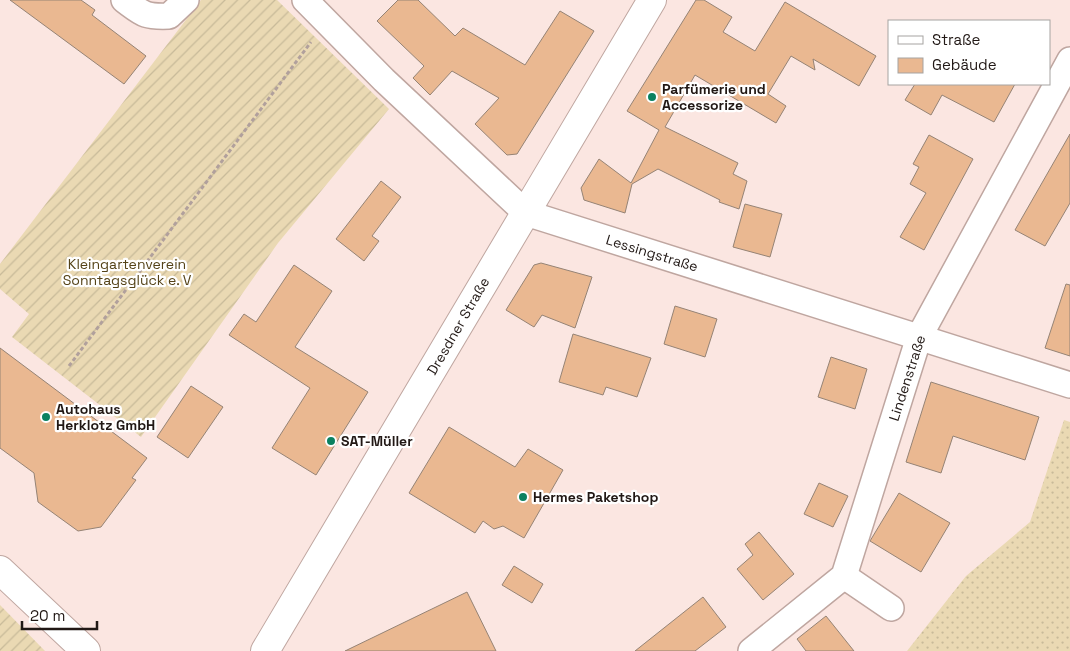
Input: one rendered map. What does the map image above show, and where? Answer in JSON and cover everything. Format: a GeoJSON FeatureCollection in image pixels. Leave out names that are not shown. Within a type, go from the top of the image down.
{"type":"FeatureCollection","features":[{"type":"Feature","properties":{"kind":"main road","name":"Dresdner Straße"},"geometry":{"type":"LineString","coordinates":[[265,651],[652,0]]}},
{"type":"Feature","properties":{"kind":"main road"},"geometry":{"type":"LineString","coordinates":[[0,570],[86,651]]}},
{"type":"Feature","properties":{"kind":"street"},"geometry":{"type":"LineString","coordinates":[[124,0],[145,15],[169,16],[186,0]]}},
{"type":"Feature","properties":{"kind":"street","name":"Lessingstraße"},"geometry":{"type":"LineString","coordinates":[[305,0],[384,80],[526,213],[1070,385]]}},
{"type":"Feature","properties":{"kind":"street","name":"Lindenstraße"},"geometry":{"type":"LineString","coordinates":[[844,576],[919,337],[1070,60]]}},
{"type":"Feature","properties":{"kind":"street"},"geometry":{"type":"LineString","coordinates":[[751,651],[844,576],[891,608]]}},
{"type":"Feature","properties":{"kind":"path"},"geometry":{"type":"LineString","coordinates":[[69,366],[326,21]]}},
{"type":"Feature","properties":{"kind":"green space","name":"Kleingartenverein Sonntagsglück e. V"},"geometry":{"type":"Polygon","coordinates":[[[201,0],[277,0],[389,109],[278,243],[141,437],[12,337],[29,314],[0,289],[0,264],[201,0]]]}},
{"type":"Feature","properties":{"kind":"green space"},"geometry":{"type":"Polygon","coordinates":[[[1064,420],[1070,422],[1070,651],[907,651],[966,576],[1030,522],[1064,420]]]}},
{"type":"Feature","properties":{"kind":"green space"},"geometry":{"type":"Polygon","coordinates":[[[0,605],[45,651],[0,651],[0,605]]]}},
{"type":"Feature","properties":{"kind":"building"},"geometry":{"type":"Polygon","coordinates":[[[10,0],[81,0],[95,10],[92,15],[146,56],[124,84],[10,0]]]}},
{"type":"Feature","properties":{"kind":"building"},"geometry":{"type":"Polygon","coordinates":[[[398,0],[418,0],[455,36],[463,28],[525,65],[560,11],[594,31],[517,154],[507,155],[475,124],[499,98],[452,71],[430,95],[413,78],[424,66],[377,21],[398,0]]]}},
{"type":"Feature","properties":{"kind":"building"},"geometry":{"type":"Polygon","coordinates":[[[696,0],[704,0],[732,17],[723,32],[755,51],[785,2],[876,56],[859,86],[813,59],[815,70],[791,56],[768,94],[786,106],[776,123],[695,75],[665,127],[738,163],[733,174],[747,181],[739,209],[719,202],[720,200],[658,169],[632,184],[625,213],[584,200],[581,188],[599,159],[631,183],[659,130],[627,111],[696,0]]]}},
{"type":"Feature","properties":{"kind":"building"},"geometry":{"type":"Polygon","coordinates":[[[914,85],[1014,85],[994,122],[942,95],[931,115],[905,100],[914,85]]]}},
{"type":"Feature","properties":{"kind":"building"},"geometry":{"type":"Polygon","coordinates":[[[1070,134],[1070,203],[1045,246],[1015,230],[1070,134]]]}},
{"type":"Feature","properties":{"kind":"building"},"geometry":{"type":"Polygon","coordinates":[[[929,135],[973,159],[924,250],[900,237],[926,193],[910,184],[919,167],[913,164],[929,135]]]}},
{"type":"Feature","properties":{"kind":"building"},"geometry":{"type":"Polygon","coordinates":[[[381,181],[401,197],[372,236],[379,241],[364,261],[336,239],[381,181]]]}},
{"type":"Feature","properties":{"kind":"building"},"geometry":{"type":"Polygon","coordinates":[[[745,204],[782,214],[770,257],[733,247],[745,204]]]}},
{"type":"Feature","properties":{"kind":"building"},"geometry":{"type":"Polygon","coordinates":[[[541,263],[592,277],[575,328],[542,315],[534,327],[506,310],[534,265],[541,263]]]}},
{"type":"Feature","properties":{"kind":"building"},"geometry":{"type":"Polygon","coordinates":[[[294,265],[332,291],[295,347],[368,392],[316,475],[272,448],[310,388],[229,335],[244,314],[256,322],[294,265]]]}},
{"type":"Feature","properties":{"kind":"building"},"geometry":{"type":"Polygon","coordinates":[[[1066,284],[1070,285],[1070,356],[1045,348],[1066,284]]]}},
{"type":"Feature","properties":{"kind":"building"},"geometry":{"type":"Polygon","coordinates":[[[675,306],[717,319],[705,357],[664,344],[675,306]]]}},
{"type":"Feature","properties":{"kind":"building"},"geometry":{"type":"Polygon","coordinates":[[[573,334],[651,358],[637,397],[606,387],[603,395],[559,382],[573,334]]]}},
{"type":"Feature","properties":{"kind":"building","name":"Autohaus Herklotz GmbH"},"geometry":{"type":"Polygon","coordinates":[[[0,348],[147,458],[132,478],[136,480],[101,527],[78,531],[38,502],[34,473],[0,448],[0,348]]]}},
{"type":"Feature","properties":{"kind":"building"},"geometry":{"type":"Polygon","coordinates":[[[831,357],[867,369],[855,409],[818,397],[831,357]]]}},
{"type":"Feature","properties":{"kind":"building"},"geometry":{"type":"Polygon","coordinates":[[[931,382],[1039,417],[1025,460],[953,436],[941,473],[906,462],[931,382]]]}},
{"type":"Feature","properties":{"kind":"building"},"geometry":{"type":"Polygon","coordinates":[[[191,386],[223,407],[188,458],[157,437],[191,386]]]}},
{"type":"Feature","properties":{"kind":"building"},"geometry":{"type":"Polygon","coordinates":[[[449,427],[515,467],[528,449],[563,470],[524,538],[503,526],[494,529],[483,521],[475,533],[409,493],[449,427]]]}},
{"type":"Feature","properties":{"kind":"building"},"geometry":{"type":"Polygon","coordinates":[[[819,483],[848,496],[833,527],[804,514],[819,483]]]}},
{"type":"Feature","properties":{"kind":"building"},"geometry":{"type":"Polygon","coordinates":[[[899,493],[950,523],[921,572],[870,541],[899,493]]]}},
{"type":"Feature","properties":{"kind":"building"},"geometry":{"type":"Polygon","coordinates":[[[759,532],[794,574],[763,600],[737,569],[753,555],[745,544],[759,532]]]}},
{"type":"Feature","properties":{"kind":"building"},"geometry":{"type":"Polygon","coordinates":[[[514,566],[543,584],[532,603],[502,585],[514,566]]]}},
{"type":"Feature","properties":{"kind":"building"},"geometry":{"type":"Polygon","coordinates":[[[467,592],[496,651],[345,651],[467,592]]]}},
{"type":"Feature","properties":{"kind":"building"},"geometry":{"type":"Polygon","coordinates":[[[703,597],[726,627],[695,651],[635,651],[703,597]]]}},
{"type":"Feature","properties":{"kind":"building"},"geometry":{"type":"Polygon","coordinates":[[[826,616],[854,651],[806,651],[797,639],[826,616]]]}},
{"type":"Feature","properties":{"kind":"place","name":"Parfümerie und Accessorize"},"geometry":{"type":"Point","coordinates":[652,97]}},
{"type":"Feature","properties":{"kind":"place","name":"Autohaus Herklotz GmbH"},"geometry":{"type":"Point","coordinates":[46,417]}},
{"type":"Feature","properties":{"kind":"place","name":"SAT-Müller"},"geometry":{"type":"Point","coordinates":[331,441]}},
{"type":"Feature","properties":{"kind":"place","name":"Hermes Paketshop"},"geometry":{"type":"Point","coordinates":[523,497]}}]}
